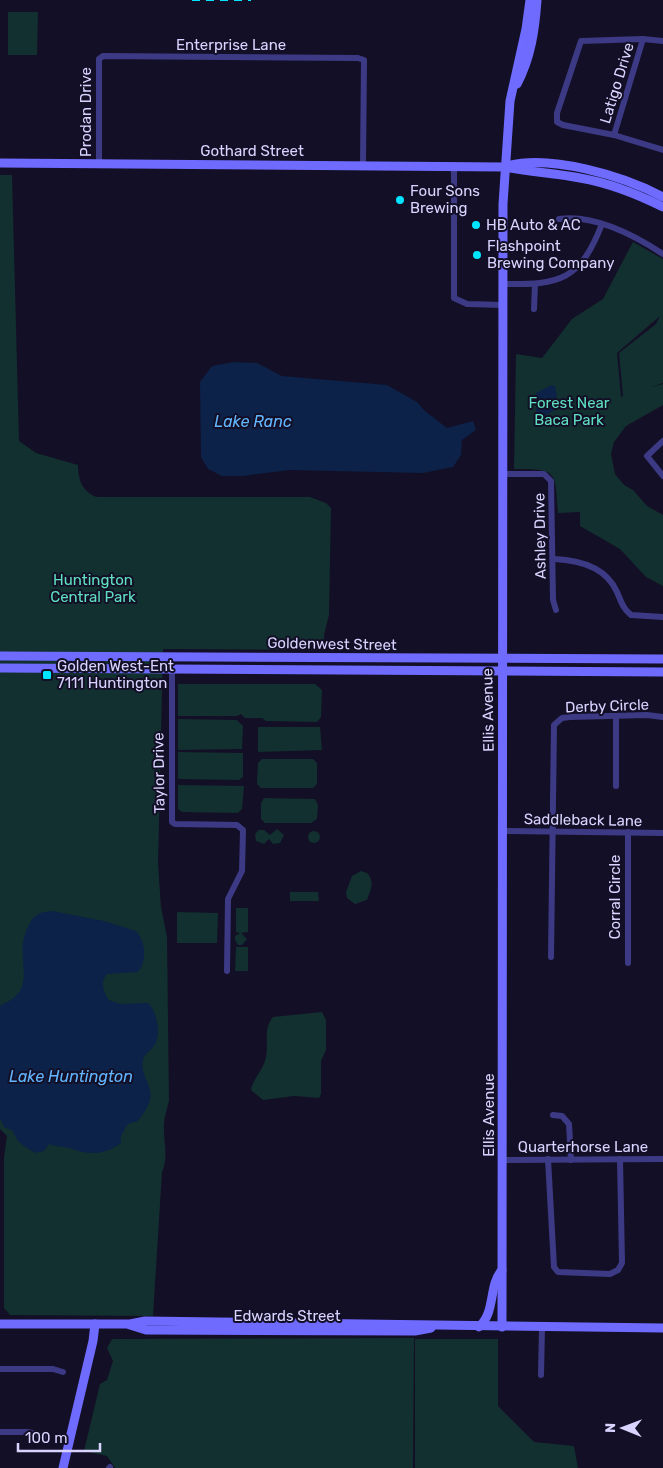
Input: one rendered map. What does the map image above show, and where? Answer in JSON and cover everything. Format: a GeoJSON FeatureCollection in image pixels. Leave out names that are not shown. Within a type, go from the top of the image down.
{"type":"FeatureCollection","features":[{"type":"Feature","properties":{"kind":"street","name":"Ellis Avenue"},"geometry":{"type":"LineString","coordinates":[[502,1327],[501,660],[504,167],[512,93],[526,29],[530,0]]}},
{"type":"Feature","properties":{"kind":"street","name":"Ellis Avenue"},"geometry":{"type":"LineString","coordinates":[[512,93],[526,63],[534,28],[537,0]]}},
{"type":"Feature","properties":{"kind":"street"},"geometry":{"type":"LineString","coordinates":[[662,148],[614,135],[562,126],[557,122],[557,113],[581,41],[643,39],[663,41]]}},
{"type":"Feature","properties":{"kind":"street","name":"Latigo Drive"},"geometry":{"type":"LineString","coordinates":[[614,135],[643,39]]}},
{"type":"Feature","properties":{"kind":"street","name":"Enterprise Lane"},"geometry":{"type":"LineString","coordinates":[[99,59],[103,56],[311,57],[358,58],[364,60],[363,164]]}},
{"type":"Feature","properties":{"kind":"street","name":"Prodan Drive"},"geometry":{"type":"LineString","coordinates":[[99,59],[99,164]]}},
{"type":"Feature","properties":{"kind":"street","name":"Gothard Street"},"geometry":{"type":"LineString","coordinates":[[504,167],[520,162],[583,169],[615,177],[663,197]]}},
{"type":"Feature","properties":{"kind":"street","name":"Gothard Street"},"geometry":{"type":"LineString","coordinates":[[0,163],[363,164],[504,167],[531,173],[582,178],[641,196],[663,207]]}},
{"type":"Feature","properties":{"kind":"street"},"geometry":{"type":"LineString","coordinates":[[454,166],[454,298],[467,304],[503,304]]}},
{"type":"Feature","properties":{"kind":"street"},"geometry":{"type":"LineString","coordinates":[[559,219],[584,218],[602,224],[663,254]]}},
{"type":"Feature","properties":{"kind":"street"},"geometry":{"type":"LineString","coordinates":[[503,284],[535,284],[554,281],[582,264],[592,249],[602,224]]}},
{"type":"Feature","properties":{"kind":"street"},"geometry":{"type":"LineString","coordinates":[[534,309],[535,284]]}},
{"type":"Feature","properties":{"kind":"street"},"geometry":{"type":"LineString","coordinates":[[663,441],[647,456],[663,476]]}},
{"type":"Feature","properties":{"kind":"street","name":"Ashley Drive"},"geometry":{"type":"LineString","coordinates":[[503,474],[544,474],[550,480],[554,559],[553,600],[556,610]]}},
{"type":"Feature","properties":{"kind":"street"},"geometry":{"type":"LineString","coordinates":[[554,559],[573,560],[599,571],[611,582],[624,608],[631,615],[663,617]]}},
{"type":"Feature","properties":{"kind":"street","name":"Goldenwest Street"},"geometry":{"type":"LineString","coordinates":[[0,656],[501,660],[663,659]]}},
{"type":"Feature","properties":{"kind":"street"},"geometry":{"type":"LineString","coordinates":[[0,663],[8,661],[12,656]]}},
{"type":"Feature","properties":{"kind":"street"},"geometry":{"type":"LineString","coordinates":[[12,668],[20,663],[61,662],[79,659],[82,656]]}},
{"type":"Feature","properties":{"kind":"street","name":"Taylor Drive"},"geometry":{"type":"LineString","coordinates":[[172,656],[172,822],[175,824],[237,825],[243,830],[242,871],[228,899],[226,971]]}},
{"type":"Feature","properties":{"kind":"street","name":"Goldenwest Street"},"geometry":{"type":"LineString","coordinates":[[0,668],[663,672]]}},
{"type":"Feature","properties":{"kind":"street","name":"Derby Circle"},"geometry":{"type":"LineString","coordinates":[[552,832],[554,725],[562,718],[647,715],[663,717]]}},
{"type":"Feature","properties":{"kind":"street"},"geometry":{"type":"LineString","coordinates":[[616,716],[616,786]]}},
{"type":"Feature","properties":{"kind":"street","name":"Saddleback Lane"},"geometry":{"type":"LineString","coordinates":[[502,831],[663,833]]}},
{"type":"Feature","properties":{"kind":"street"},"geometry":{"type":"LineString","coordinates":[[550,957],[552,832]]}},
{"type":"Feature","properties":{"kind":"street","name":"Corral Circle"},"geometry":{"type":"LineString","coordinates":[[628,832],[628,962]]}},
{"type":"Feature","properties":{"kind":"street"},"geometry":{"type":"LineString","coordinates":[[553,1115],[562,1116],[569,1124],[571,1160]]}},
{"type":"Feature","properties":{"kind":"street"},"geometry":{"type":"LineString","coordinates":[[548,1160],[554,1267],[558,1272],[610,1274],[618,1270],[622,1263],[620,1159]]}},
{"type":"Feature","properties":{"kind":"street","name":"Quarterhorse Lane"},"geometry":{"type":"LineString","coordinates":[[502,1160],[663,1159]]}},
{"type":"Feature","properties":{"kind":"street"},"geometry":{"type":"LineString","coordinates":[[479,1327],[488,1316],[496,1277],[502,1270]]}},
{"type":"Feature","properties":{"kind":"street","name":"Edwards Street"},"geometry":{"type":"LineString","coordinates":[[0,1324],[130,1324],[145,1321],[415,1323],[444,1327],[663,1328]]}},
{"type":"Feature","properties":{"kind":"street"},"geometry":{"type":"LineString","coordinates":[[63,1468],[93,1341],[95,1324]]}},
{"type":"Feature","properties":{"kind":"street"},"geometry":{"type":"LineString","coordinates":[[541,1375],[542,1328]]}},
{"type":"Feature","properties":{"kind":"street"},"geometry":{"type":"LineString","coordinates":[[0,1369],[53,1369],[63,1372]]}},
{"type":"Feature","properties":{"kind":"street"},"geometry":{"type":"LineString","coordinates":[[0,1432],[28,1432],[48,1437]]}},
{"type":"Feature","properties":{"kind":"green space"},"geometry":{"type":"Polygon","coordinates":[[[8,12],[38,12],[37,55],[8,55],[8,12]]]}},
{"type":"Feature","properties":{"kind":"green space","name":"Huntington Central Park"},"geometry":{"type":"Polygon","coordinates":[[[0,175],[12,175],[19,441],[36,453],[78,465],[79,475],[84,488],[97,497],[310,497],[326,503],[331,508],[329,615],[324,635],[324,650],[163,649],[158,864],[161,907],[167,937],[169,1101],[164,1122],[165,1160],[162,1172],[153,1316],[10,1315],[4,1308],[4,1157],[7,1136],[0,1129],[0,175]]]}},
{"type":"Feature","properties":{"kind":"green space","name":"Forest Near Baca Park"},"geometry":{"type":"Polygon","coordinates":[[[633,242],[663,259],[663,383],[652,387],[663,384],[663,405],[626,426],[614,442],[611,454],[615,474],[624,485],[633,490],[647,506],[663,515],[663,586],[646,577],[620,549],[580,526],[580,512],[558,513],[556,488],[551,475],[539,470],[514,469],[516,354],[542,358],[572,319],[603,299],[633,242]],[[660,316],[617,353],[621,397],[623,396],[619,353],[656,324],[660,316]]]}},
{"type":"Feature","properties":{"kind":"green space"},"geometry":{"type":"Polygon","coordinates":[[[178,684],[315,684],[322,690],[321,717],[317,722],[266,721],[262,718],[245,718],[241,714],[237,716],[178,716],[178,684]]]}},
{"type":"Feature","properties":{"kind":"green space"},"geometry":{"type":"Polygon","coordinates":[[[178,719],[237,720],[243,726],[242,749],[178,750],[178,719]]]}},
{"type":"Feature","properties":{"kind":"green space"},"geometry":{"type":"Polygon","coordinates":[[[258,727],[320,727],[322,750],[258,752],[258,727]]]}},
{"type":"Feature","properties":{"kind":"green space"},"geometry":{"type":"Polygon","coordinates":[[[178,752],[243,753],[243,777],[239,780],[178,779],[178,752]]]}},
{"type":"Feature","properties":{"kind":"green space"},"geometry":{"type":"Polygon","coordinates":[[[262,759],[313,759],[317,763],[317,784],[313,788],[261,788],[257,784],[258,763],[262,759]]]}},
{"type":"Feature","properties":{"kind":"green space"},"geometry":{"type":"Polygon","coordinates":[[[178,785],[244,786],[242,809],[238,813],[182,812],[178,809],[178,785]]]}},
{"type":"Feature","properties":{"kind":"green space"},"geometry":{"type":"Polygon","coordinates":[[[264,798],[315,799],[318,805],[317,819],[311,823],[265,823],[261,819],[261,803],[264,798]]]}},
{"type":"Feature","properties":{"kind":"green space"},"geometry":{"type":"Polygon","coordinates":[[[277,829],[284,835],[280,843],[273,844],[269,839],[264,844],[256,841],[255,834],[259,830],[264,830],[270,835],[277,829]]]}},
{"type":"Feature","properties":{"kind":"green space"},"geometry":{"type":"Polygon","coordinates":[[[312,831],[316,831],[320,837],[316,843],[312,843],[308,839],[308,835],[312,831]]]}},
{"type":"Feature","properties":{"kind":"green space"},"geometry":{"type":"Polygon","coordinates":[[[361,871],[367,873],[371,879],[372,886],[367,900],[355,904],[347,898],[346,892],[352,876],[361,871]]]}},
{"type":"Feature","properties":{"kind":"green space"},"geometry":{"type":"Polygon","coordinates":[[[290,892],[318,892],[319,901],[290,901],[290,892]]]}},
{"type":"Feature","properties":{"kind":"green space"},"geometry":{"type":"Polygon","coordinates":[[[236,908],[248,908],[248,932],[241,933],[247,939],[242,945],[238,945],[235,940],[235,936],[240,933],[236,932],[236,908]]]}},
{"type":"Feature","properties":{"kind":"green space"},"geometry":{"type":"Polygon","coordinates":[[[177,912],[218,913],[217,943],[177,943],[177,912]]]}},
{"type":"Feature","properties":{"kind":"green space"},"geometry":{"type":"Polygon","coordinates":[[[236,947],[248,947],[248,971],[235,971],[236,947]]]}},
{"type":"Feature","properties":{"kind":"green space"},"geometry":{"type":"Polygon","coordinates":[[[322,1012],[326,1020],[326,1050],[321,1061],[321,1094],[319,1098],[294,1096],[263,1100],[251,1090],[265,1061],[268,1027],[273,1017],[322,1012]]]}},
{"type":"Feature","properties":{"kind":"green space"},"geometry":{"type":"Polygon","coordinates":[[[414,1338],[413,1468],[115,1468],[107,1456],[84,1451],[100,1384],[107,1380],[113,1361],[107,1348],[112,1339],[414,1338]]]}},
{"type":"Feature","properties":{"kind":"green space"},"geometry":{"type":"Polygon","coordinates":[[[415,1339],[498,1339],[498,1406],[534,1442],[574,1446],[578,1468],[415,1468],[415,1339]]]}},
{"type":"Feature","properties":{"kind":"water","name":"Lake Ranc"},"geometry":{"type":"Polygon","coordinates":[[[234,362],[257,363],[282,376],[387,385],[417,402],[425,411],[447,428],[473,421],[476,430],[462,440],[461,455],[453,467],[423,473],[290,470],[243,476],[222,476],[208,469],[201,457],[200,382],[212,366],[234,362]]]}},
{"type":"Feature","properties":{"kind":"water"},"geometry":{"type":"Polygon","coordinates":[[[552,385],[555,386],[557,396],[555,399],[555,410],[546,415],[536,414],[536,393],[552,385]]]}},
{"type":"Feature","properties":{"kind":"water","name":"Lake Huntington"},"geometry":{"type":"Polygon","coordinates":[[[52,911],[104,921],[136,931],[142,940],[144,957],[138,972],[107,974],[103,987],[109,1000],[120,1004],[148,1003],[156,1017],[158,1036],[154,1046],[143,1061],[144,1074],[150,1090],[149,1104],[137,1122],[127,1125],[121,1136],[121,1143],[102,1152],[89,1153],[49,1144],[44,1151],[36,1153],[25,1147],[14,1135],[13,1131],[4,1127],[0,1118],[0,1006],[15,997],[22,985],[24,978],[24,936],[30,923],[37,915],[52,911]]]}},
{"type":"Feature","properties":{"kind":"railway"},"geometry":{"type":"LineString","coordinates":[[192,0],[251,0]]}},
{"type":"Feature","properties":{"kind":"place","name":"Four Sons Brewing"},"geometry":{"type":"Point","coordinates":[400,200]}},
{"type":"Feature","properties":{"kind":"place","name":"HB Auto & AC"},"geometry":{"type":"Point","coordinates":[476,225]}},
{"type":"Feature","properties":{"kind":"place","name":"Flashpoint Brewing Company"},"geometry":{"type":"Point","coordinates":[477,255]}},
{"type":"Feature","properties":{"kind":"place","name":"Golden West-Ent 7111 Huntington"},"geometry":{"type":"Point","coordinates":[47,675]}}]}
